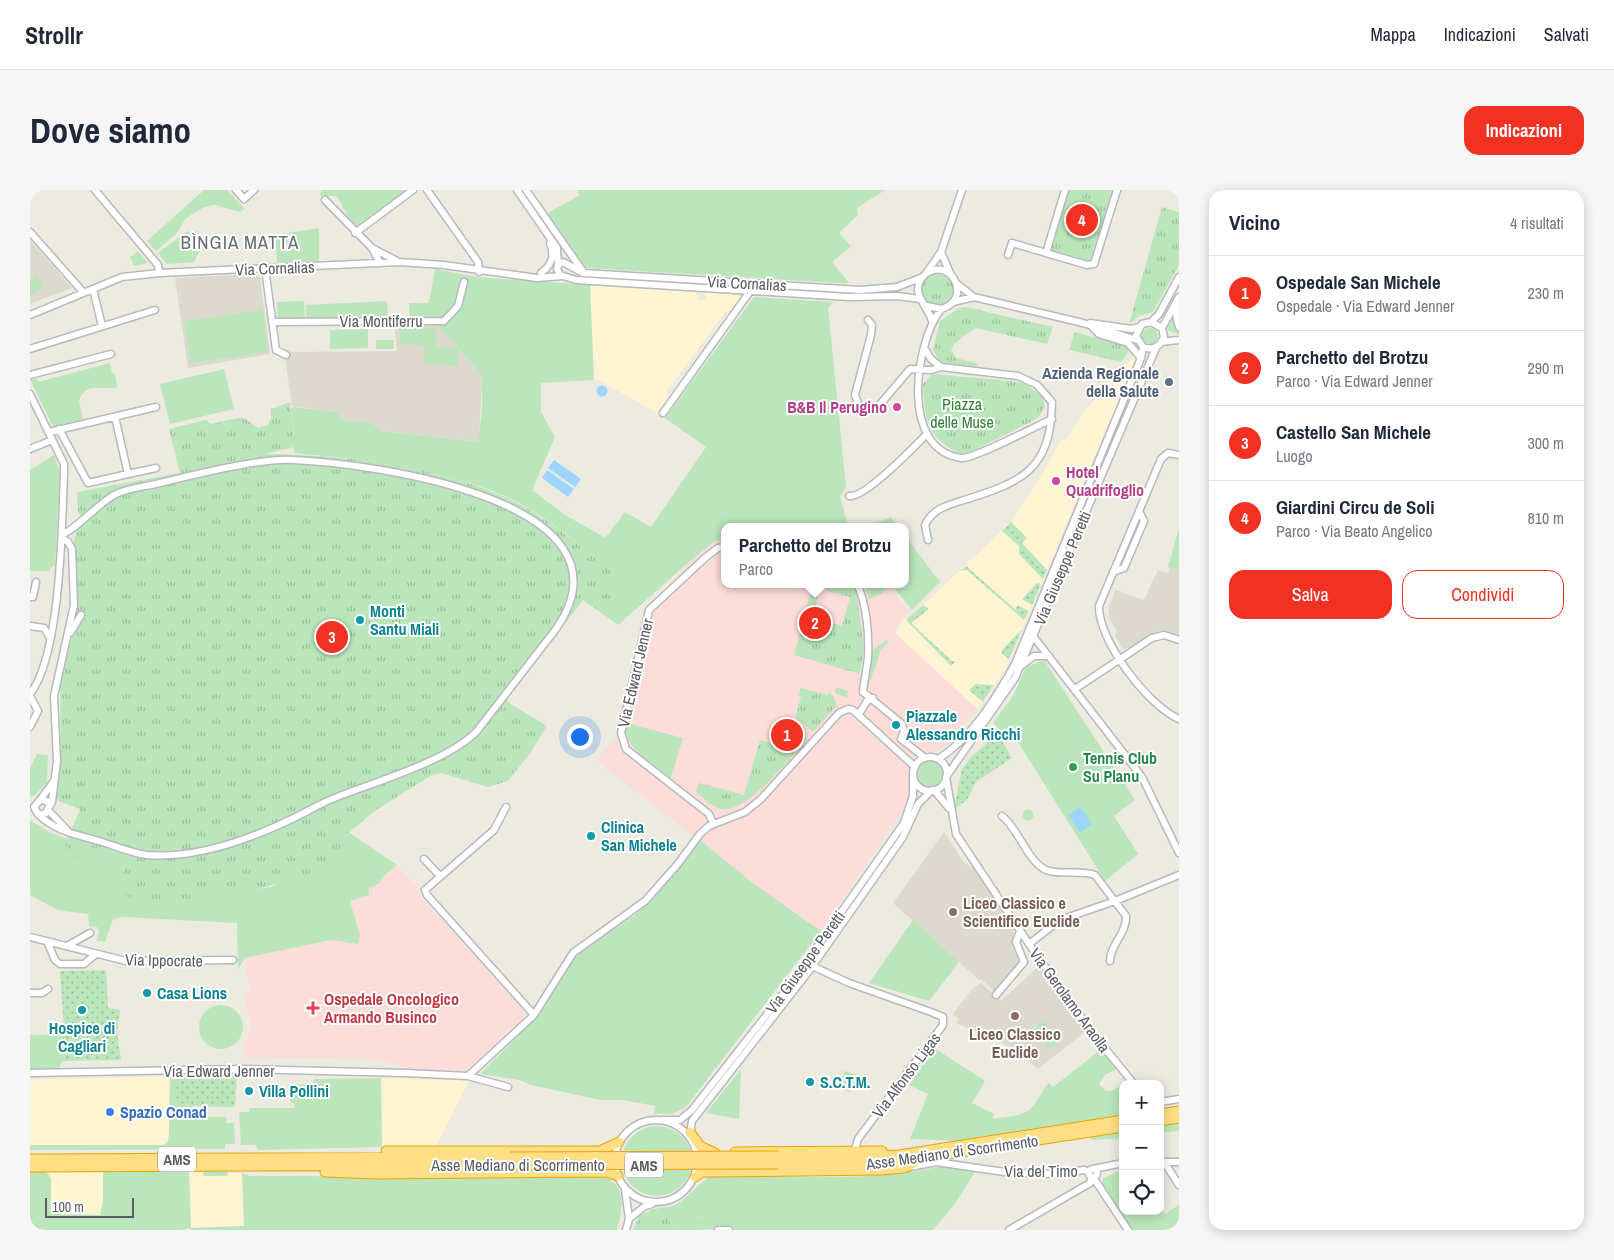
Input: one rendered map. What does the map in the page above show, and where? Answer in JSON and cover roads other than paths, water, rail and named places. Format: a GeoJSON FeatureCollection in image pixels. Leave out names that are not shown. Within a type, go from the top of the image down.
{"type":"FeatureCollection","features":[{"type":"Feature","properties":{"kind":"highway"},"geometry":{"type":"LineString","coordinates":[[1164,1113],[1179,1111]]}},
{"type":"Feature","properties":{"kind":"highway"},"geometry":{"type":"LineString","coordinates":[[1164,1120],[1179,1118]]}},
{"type":"Feature","properties":{"kind":"highway","name":"Asse Mediano di Scorrimento"},"geometry":{"type":"LineString","coordinates":[[30,1159],[778,1160],[899,1155],[1119,1121]]}},
{"type":"Feature","properties":{"kind":"highway","name":"Asse Mediano di Scorrimento"},"geometry":{"type":"LineString","coordinates":[[778,1160],[863,1165],[920,1160],[1119,1128]]}},
{"type":"Feature","properties":{"kind":"highway"},"geometry":{"type":"LineString","coordinates":[[690,1134],[700,1146],[715,1152]]}},
{"type":"Feature","properties":{"kind":"highway"},"geometry":{"type":"LineString","coordinates":[[289,1158],[300,1154],[370,1152],[600,1151],[619,1142]]}},
{"type":"Feature","properties":{"kind":"highway"},"geometry":{"type":"LineString","coordinates":[[697,1153],[855,1150],[889,1151],[899,1155]]}},
{"type":"Feature","properties":{"kind":"highway"},"geometry":{"type":"LineString","coordinates":[[571,1171],[579,1161],[573,1151]]}},
{"type":"Feature","properties":{"kind":"highway"},"geometry":{"type":"LineString","coordinates":[[695,1177],[702,1172],[836,1172],[904,1168],[920,1160]]}},
{"type":"Feature","properties":{"kind":"highway","name":"Asse Mediano di Scorrimento"},"geometry":{"type":"LineString","coordinates":[[30,1167],[298,1167],[510,1161]]}},
{"type":"Feature","properties":{"kind":"highway"},"geometry":{"type":"LineString","coordinates":[[298,1167],[309,1171],[376,1174],[571,1171],[606,1172],[618,1176]]}},
{"type":"Feature","properties":{"kind":"street"},"geometry":{"type":"LineString","coordinates":[[236,190],[244,199],[254,190]]}},
{"type":"Feature","properties":{"kind":"street"},"geometry":{"type":"LineString","coordinates":[[355,233],[413,190]]}},
{"type":"Feature","properties":{"kind":"street"},"geometry":{"type":"LineString","coordinates":[[427,190],[478,262],[478,272]]}},
{"type":"Feature","properties":{"kind":"street"},"geometry":{"type":"LineString","coordinates":[[517,190],[557,248],[558,274],[564,276],[570,273],[571,258]]}},
{"type":"Feature","properties":{"kind":"street"},"geometry":{"type":"LineString","coordinates":[[526,190],[571,258],[584,273]]}},
{"type":"Feature","properties":{"kind":"street"},"geometry":{"type":"LineString","coordinates":[[932,321],[927,306],[920,299],[918,287],[942,252],[962,190]]}},
{"type":"Feature","properties":{"kind":"street"},"geometry":{"type":"LineString","coordinates":[[1046,253],[1065,190]]}},
{"type":"Feature","properties":{"kind":"street"},"geometry":{"type":"LineString","coordinates":[[1008,255],[1012,243],[1090,266],[1096,261],[1117,190]]}},
{"type":"Feature","properties":{"kind":"street"},"geometry":{"type":"LineString","coordinates":[[99,191],[158,265],[159,273]]}},
{"type":"Feature","properties":{"kind":"street"},"geometry":{"type":"LineString","coordinates":[[325,200],[355,233],[372,248],[399,262]]}},
{"type":"Feature","properties":{"kind":"street"},"geometry":{"type":"LineString","coordinates":[[30,232],[83,292]]}},
{"type":"Feature","properties":{"kind":"street"},"geometry":{"type":"LineString","coordinates":[[548,237],[553,252],[552,260],[543,276],[576,280]]}},
{"type":"Feature","properties":{"kind":"street"},"geometry":{"type":"LineString","coordinates":[[372,248],[380,263]]}},
{"type":"Feature","properties":{"kind":"street"},"geometry":{"type":"LineString","coordinates":[[942,252],[950,274],[956,283],[974,298]]}},
{"type":"Feature","properties":{"kind":"street","name":"Via Cornalias"},"geometry":{"type":"LineString","coordinates":[[30,314],[122,277],[159,273],[399,262],[526,277],[564,276],[576,280],[849,297],[897,296],[920,299]]}},
{"type":"Feature","properties":{"kind":"street"},"geometry":{"type":"LineString","coordinates":[[558,266],[563,262],[570,266]]}},
{"type":"Feature","properties":{"kind":"street","name":"Via Cornalias"},"geometry":{"type":"LineString","coordinates":[[543,276],[558,266]]}},
{"type":"Feature","properties":{"kind":"street","name":"Via Cornalias"},"geometry":{"type":"LineString","coordinates":[[570,266],[584,273],[860,290],[897,287],[925,275]]}},
{"type":"Feature","properties":{"kind":"street"},"geometry":{"type":"LineString","coordinates":[[265,268],[276,350],[286,355]]}},
{"type":"Feature","properties":{"kind":"street"},"geometry":{"type":"LineString","coordinates":[[925,275],[937,270],[950,274]]}},
{"type":"Feature","properties":{"kind":"street"},"geometry":{"type":"LineString","coordinates":[[1052,419],[967,458],[947,453],[926,435],[919,405],[920,370],[932,321],[941,309],[953,302],[974,298],[1083,323],[1131,329],[1139,328],[1151,322],[1159,314],[1179,277]]}},
{"type":"Feature","properties":{"kind":"street","name":"Via Montiferru"},"geometry":{"type":"LineString","coordinates":[[272,322],[444,321],[460,301],[464,282]]}},
{"type":"Feature","properties":{"kind":"street"},"geometry":{"type":"LineString","coordinates":[[953,302],[957,293],[956,283]]}},
{"type":"Feature","properties":{"kind":"street"},"geometry":{"type":"LineString","coordinates":[[93,289],[102,326]]}},
{"type":"Feature","properties":{"kind":"street"},"geometry":{"type":"LineString","coordinates":[[663,413],[751,290]]}},
{"type":"Feature","properties":{"kind":"street"},"geometry":{"type":"LineString","coordinates":[[1158,345],[1162,342],[1163,330],[1179,298]]}},
{"type":"Feature","properties":{"kind":"street"},"geometry":{"type":"LineString","coordinates":[[1179,303],[1176,315],[1179,327]]}},
{"type":"Feature","properties":{"kind":"street"},"geometry":{"type":"LineString","coordinates":[[927,306],[941,309]]}},
{"type":"Feature","properties":{"kind":"street"},"geometry":{"type":"LineString","coordinates":[[30,348],[155,310]]}},
{"type":"Feature","properties":{"kind":"street"},"geometry":{"type":"LineString","coordinates":[[868,320],[872,325],[871,334],[856,396],[860,408],[865,411],[877,408],[910,369],[932,370],[941,368],[1018,376],[1046,392],[1052,402],[1052,419],[1045,450],[1022,476],[1000,488],[935,510],[925,525],[928,540]]}},
{"type":"Feature","properties":{"kind":"street"},"geometry":{"type":"LineString","coordinates":[[1151,322],[1179,339]]}},
{"type":"Feature","properties":{"kind":"street"},"geometry":{"type":"LineString","coordinates":[[1083,323],[1120,333],[1137,340],[1143,347],[1179,339]]}},
{"type":"Feature","properties":{"kind":"street"},"geometry":{"type":"LineString","coordinates":[[1093,327],[1099,334],[1128,343],[1141,358]]}},
{"type":"Feature","properties":{"kind":"street"},"geometry":{"type":"LineString","coordinates":[[1137,340],[1139,328]]}},
{"type":"Feature","properties":{"kind":"street","name":"Via Giuseppe Peretti"},"geometry":{"type":"LineString","coordinates":[[690,1134],[692,1122],[812,966],[903,837],[918,804],[933,790],[943,784],[1009,688],[1034,636],[1158,345]]}},
{"type":"Feature","properties":{"kind":"street","name":"Via Giuseppe Peretti"},"geometry":{"type":"LineString","coordinates":[[938,759],[953,750],[967,734],[1004,684],[1015,664],[1141,358],[1143,347]]}},
{"type":"Feature","properties":{"kind":"street"},"geometry":{"type":"LineString","coordinates":[[925,349],[931,359],[941,368]]}},
{"type":"Feature","properties":{"kind":"street"},"geometry":{"type":"LineString","coordinates":[[30,375],[111,354]]}},
{"type":"Feature","properties":{"kind":"street"},"geometry":{"type":"LineString","coordinates":[[30,397],[64,464],[61,555],[50,639],[42,670],[30,695],[38,712],[30,727]]}},
{"type":"Feature","properties":{"kind":"street"},"geometry":{"type":"LineString","coordinates":[[49,432],[156,407]]}},
{"type":"Feature","properties":{"kind":"street"},"geometry":{"type":"LineString","coordinates":[[115,417],[128,474]]}},
{"type":"Feature","properties":{"kind":"street"},"geometry":{"type":"LineString","coordinates":[[59,430],[88,483],[156,468]]}},
{"type":"Feature","properties":{"kind":"street"},"geometry":{"type":"LineString","coordinates":[[849,496],[857,496],[886,474],[926,435]]}},
{"type":"Feature","properties":{"kind":"street"},"geometry":{"type":"LineString","coordinates":[[30,449],[52,440]]}},
{"type":"Feature","properties":{"kind":"street"},"geometry":{"type":"LineString","coordinates":[[1179,455],[1164,454],[1139,511],[1144,522],[1124,568],[1113,572],[1099,606],[1103,626],[1134,680],[1152,701],[1179,719]]}},
{"type":"Feature","properties":{"kind":"street"},"geometry":{"type":"LineString","coordinates":[[55,780],[35,801],[35,812],[53,826],[70,833],[147,855],[202,850],[274,827],[318,804],[448,752],[464,743],[477,731],[556,629],[566,613],[572,586],[570,565],[566,552],[551,532],[504,504],[486,497],[395,472],[294,460],[240,465],[116,494],[62,536]]}},
{"type":"Feature","properties":{"kind":"street"},"geometry":{"type":"LineString","coordinates":[[62,525],[75,526]]}},
{"type":"Feature","properties":{"kind":"street"},"geometry":{"type":"LineString","coordinates":[[35,812],[45,814],[53,796],[58,747],[54,696],[74,605],[71,548],[62,536]]}},
{"type":"Feature","properties":{"kind":"street"},"geometry":{"type":"LineString","coordinates":[[61,547],[71,548]]}},
{"type":"Feature","properties":{"kind":"street","name":"Via Edward Jenner"},"geometry":{"type":"LineString","coordinates":[[713,823],[709,814],[626,750],[621,732],[650,610],[706,557],[721,548]]}},
{"type":"Feature","properties":{"kind":"street"},"geometry":{"type":"LineString","coordinates":[[61,555],[70,557],[72,562]]}},
{"type":"Feature","properties":{"kind":"street"},"geometry":{"type":"LineString","coordinates":[[30,597],[33,596],[36,582]]}},
{"type":"Feature","properties":{"kind":"street"},"geometry":{"type":"LineString","coordinates":[[859,588],[861,593],[867,649],[864,692],[902,724],[904,731],[901,739],[924,758],[938,759],[944,765],[946,777]]}},
{"type":"Feature","properties":{"kind":"street"},"geometry":{"type":"LineString","coordinates":[[44,628],[54,607]]}},
{"type":"Feature","properties":{"kind":"street"},"geometry":{"type":"LineString","coordinates":[[67,639],[81,615]]}},
{"type":"Feature","properties":{"kind":"street"},"geometry":{"type":"LineString","coordinates":[[30,626],[44,628]]}},
{"type":"Feature","properties":{"kind":"street"},"geometry":{"type":"LineString","coordinates":[[44,628],[50,639]]}},
{"type":"Feature","properties":{"kind":"street"},"geometry":{"type":"LineString","coordinates":[[1034,636],[1142,777],[1179,853]]}},
{"type":"Feature","properties":{"kind":"street"},"geometry":{"type":"LineString","coordinates":[[1075,690],[1120,658],[1158,636],[1179,640]]}},
{"type":"Feature","properties":{"kind":"street"},"geometry":{"type":"LineString","coordinates":[[1018,670],[1034,656],[1050,656]]}},
{"type":"Feature","properties":{"kind":"street"},"geometry":{"type":"LineString","coordinates":[[858,714],[867,701],[873,698]]}},
{"type":"Feature","properties":{"kind":"street"},"geometry":{"type":"LineString","coordinates":[[468,1076],[534,1015],[573,953],[645,901],[700,834],[713,823],[745,812],[767,793],[839,713],[848,709],[858,714],[914,766],[924,758]]}},
{"type":"Feature","properties":{"kind":"street","name":"Via Giuseppe Peretti"},"geometry":{"type":"LineString","coordinates":[[663,1120],[680,1120],[692,1110],[790,985],[904,823],[913,796],[914,766]]}},
{"type":"Feature","properties":{"kind":"street"},"geometry":{"type":"LineString","coordinates":[[913,777],[920,788],[933,790],[944,799],[951,810]]}},
{"type":"Feature","properties":{"kind":"street","name":"Via Gerolamo Araolla"},"geometry":{"type":"LineString","coordinates":[[946,777],[956,834],[1029,944],[1094,1035],[1131,1080]]}},
{"type":"Feature","properties":{"kind":"street"},"geometry":{"type":"LineString","coordinates":[[35,801],[45,800],[49,808],[70,833]]}},
{"type":"Feature","properties":{"kind":"street"},"geometry":{"type":"LineString","coordinates":[[506,807],[494,830],[428,885],[425,890],[426,895],[534,1015]]}},
{"type":"Feature","properties":{"kind":"street"},"geometry":{"type":"LineString","coordinates":[[1002,816],[1040,866],[1052,872],[1081,872],[1095,875],[1115,901],[1126,916],[1126,922],[1111,952],[1110,961]]}},
{"type":"Feature","properties":{"kind":"street"},"geometry":{"type":"LineString","coordinates":[[424,859],[440,876]]}},
{"type":"Feature","properties":{"kind":"street"},"geometry":{"type":"LineString","coordinates":[[1029,944],[1060,920],[1115,901],[1179,875]]}},
{"type":"Feature","properties":{"kind":"street"},"geometry":{"type":"LineString","coordinates":[[996,995],[1024,962],[1016,942],[1020,931]]}},
{"type":"Feature","properties":{"kind":"street"},"geometry":{"type":"LineString","coordinates":[[67,946],[90,933]]}},
{"type":"Feature","properties":{"kind":"street","name":"Via Ippocrate"},"geometry":{"type":"LineString","coordinates":[[30,937],[96,954],[137,962],[233,960]]}},
{"type":"Feature","properties":{"kind":"street"},"geometry":{"type":"LineString","coordinates":[[47,941],[55,960],[60,964],[84,964],[96,954]]}},
{"type":"Feature","properties":{"kind":"street","name":"Via Alfonso Ligas"},"geometry":{"type":"LineString","coordinates":[[812,966],[849,983],[931,1012],[943,1017],[945,1020],[858,1139],[855,1150]]}},
{"type":"Feature","properties":{"kind":"street"},"geometry":{"type":"LineString","coordinates":[[30,993],[42,993],[48,989]]}},
{"type":"Feature","properties":{"kind":"street","name":"Via Edward Jenner"},"geometry":{"type":"LineString","coordinates":[[30,1073],[243,1069],[468,1076],[508,1087]]}},
{"type":"Feature","properties":{"kind":"street"},"geometry":{"type":"LineString","coordinates":[[1164,1101],[1179,1099]]}},
{"type":"Feature","properties":{"kind":"street"},"geometry":{"type":"LineString","coordinates":[[629,1219],[645,1206],[658,1202],[680,1195],[695,1177],[698,1165],[697,1153],[690,1134],[663,1120],[650,1120],[638,1124],[627,1131],[619,1142],[615,1156],[618,1176],[625,1188],[634,1196],[646,1201],[658,1202]]}},
{"type":"Feature","properties":{"kind":"street","name":"Via del Timo"},"geometry":{"type":"LineString","coordinates":[[904,1168],[936,1162],[1011,1174],[1059,1174],[1084,1170],[1093,1174],[1119,1164]]}},
{"type":"Feature","properties":{"kind":"street"},"geometry":{"type":"LineString","coordinates":[[1164,1162],[1179,1162]]}},
{"type":"Feature","properties":{"kind":"street"},"geometry":{"type":"LineString","coordinates":[[1164,1165],[1179,1185]]}},
{"type":"Feature","properties":{"kind":"street"},"geometry":{"type":"LineString","coordinates":[[1009,1230],[1090,1183],[1093,1174]]}},
{"type":"Feature","properties":{"kind":"street"},"geometry":{"type":"LineString","coordinates":[[1093,1174],[1128,1230]]}},
{"type":"Feature","properties":{"kind":"street"},"geometry":{"type":"LineString","coordinates":[[625,1188],[629,1219],[626,1230]]}},
{"type":"Feature","properties":{"kind":"street"},"geometry":{"type":"LineString","coordinates":[[718,1230],[728,1230]]}},
{"type":"Feature","properties":{"kind":"water"},"geometry":{"type":"Polygon","coordinates":[[[600,386],[604,386],[607,391],[606,395],[600,396],[597,393],[597,389],[600,386]]]}},
{"type":"Feature","properties":{"kind":"water"},"geometry":{"type":"Polygon","coordinates":[[[554,460],[581,479],[575,487],[548,468],[554,460]]]}},
{"type":"Feature","properties":{"kind":"water"},"geometry":{"type":"Polygon","coordinates":[[[547,470],[574,489],[568,497],[542,478],[547,470]]]}},
{"type":"Feature","properties":{"kind":"water"},"geometry":{"type":"Polygon","coordinates":[[[1080,807],[1092,824],[1080,833],[1068,815],[1080,807]]]}},
{"type":"Feature","properties":{"kind":"place","name":"Giardini Circu de Soli"},"geometry":{"type":"Point","coordinates":[1082,220]}},
{"type":"Feature","properties":{"kind":"place","name":"Azienda Regionale della Salute"},"geometry":{"type":"Point","coordinates":[1169,382]}},
{"type":"Feature","properties":{"kind":"place","name":"B&B Il Perugino"},"geometry":{"type":"Point","coordinates":[897,407]}},
{"type":"Feature","properties":{"kind":"place","name":"Hotel Quadrifoglio"},"geometry":{"type":"Point","coordinates":[1056,481]}},
{"type":"Feature","properties":{"kind":"place","name":"Monti Santu Miali"},"geometry":{"type":"Point","coordinates":[360,620]}},
{"type":"Feature","properties":{"kind":"place","name":"Parchetto del Brotzu"},"geometry":{"type":"Point","coordinates":[815,623]}},
{"type":"Feature","properties":{"kind":"place","name":"Castello San Michele"},"geometry":{"type":"Point","coordinates":[332,637]}},
{"type":"Feature","properties":{"kind":"place","name":"Piazzale Alessandro Ricchi"},"geometry":{"type":"Point","coordinates":[896,725]}},
{"type":"Feature","properties":{"kind":"place","name":"Ospedale San Michele"},"geometry":{"type":"Point","coordinates":[787,735]}},
{"type":"Feature","properties":{"kind":"place","name":"Tennis Club Su Planu"},"geometry":{"type":"Point","coordinates":[1073,767]}},
{"type":"Feature","properties":{"kind":"place","name":"Clinica San Michele"},"geometry":{"type":"Point","coordinates":[591,836]}},
{"type":"Feature","properties":{"kind":"place","name":"Liceo Classico e Scientifico Euclide"},"geometry":{"type":"Point","coordinates":[953,912]}},
{"type":"Feature","properties":{"kind":"place","name":"Casa Lions"},"geometry":{"type":"Point","coordinates":[147,993]}},
{"type":"Feature","properties":{"kind":"place","name":"Ospedale Oncologico Armando Businco"},"geometry":{"type":"Point","coordinates":[313,1008]}},
{"type":"Feature","properties":{"kind":"place","name":"Hospice di Cagliari"},"geometry":{"type":"Point","coordinates":[82,1010]}},
{"type":"Feature","properties":{"kind":"place","name":"Liceo Classico Euclide"},"geometry":{"type":"Point","coordinates":[1015,1016]}},
{"type":"Feature","properties":{"kind":"place","name":"S.C.T.M."},"geometry":{"type":"Point","coordinates":[810,1082]}},
{"type":"Feature","properties":{"kind":"place","name":"Villa Pollini"},"geometry":{"type":"Point","coordinates":[249,1091]}},
{"type":"Feature","properties":{"kind":"place","name":"Spazio Conad"},"geometry":{"type":"Point","coordinates":[110,1112]}},
{"type":"Feature","properties":{"kind":"district","name":"BÌNGIA MATTA"},"geometry":{"type":"Point","coordinates":[240,242]}},
{"type":"Feature","properties":{"kind":"park label","name":"Piazza delle Muse"},"geometry":{"type":"Point","coordinates":[962,413]}}]}
